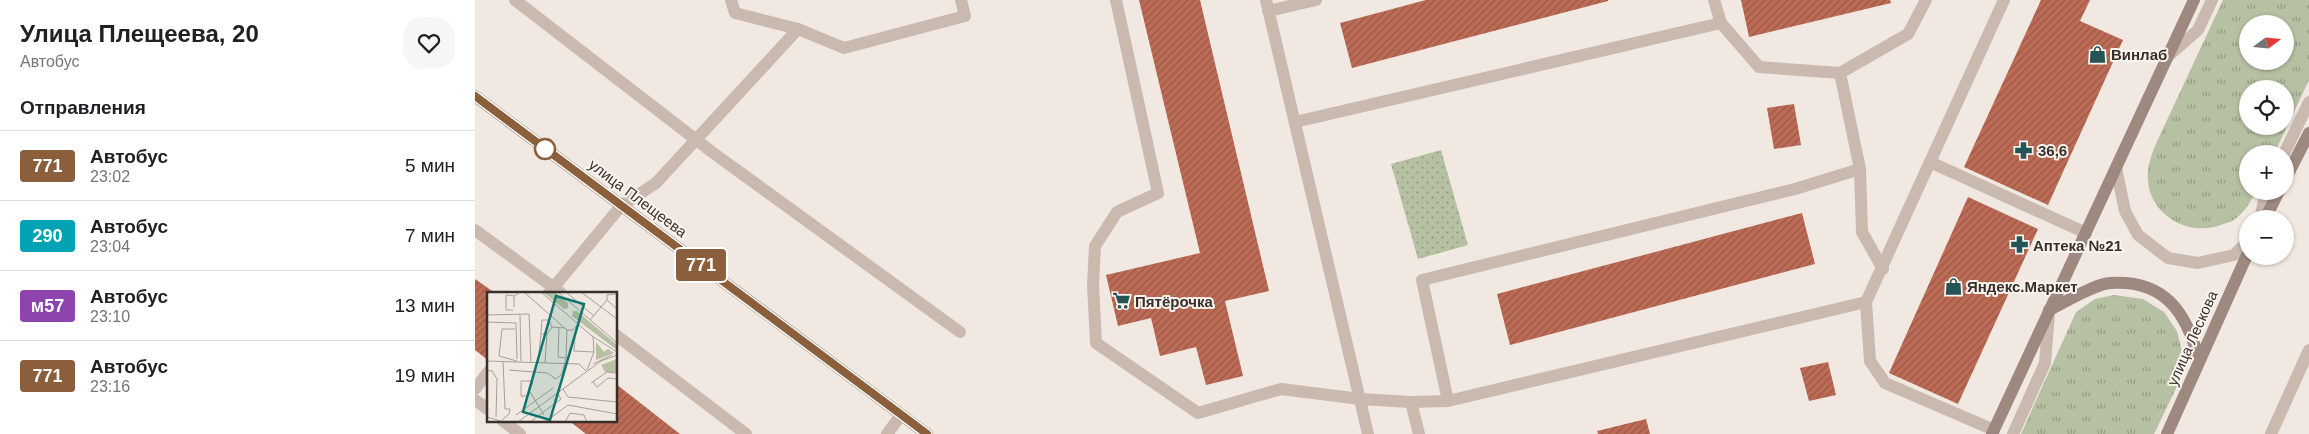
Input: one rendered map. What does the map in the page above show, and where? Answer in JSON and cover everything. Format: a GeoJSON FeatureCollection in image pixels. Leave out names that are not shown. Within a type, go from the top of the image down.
{"type":"FeatureCollection","features":[{"type":"Feature","properties":{"kind":"main road"},"geometry":{"type":"LineString","coordinates":[[1993,432],[2194,0]]}},
{"type":"Feature","properties":{"kind":"main road","name":"улица Плещеева"},"geometry":{"type":"LineString","coordinates":[[475,96],[927,434]]}},
{"type":"Feature","properties":{"kind":"main road"},"geometry":{"type":"LineString","coordinates":[[2294,162],[2309,133]]}},
{"type":"Feature","properties":{"kind":"main road","name":"улица Лескова"},"geometry":{"type":"LineString","coordinates":[[2167,434],[2242,265]]}},
{"type":"Feature","properties":{"kind":"main road"},"geometry":{"type":"LineString","coordinates":[[2049,310],[2109,283],[2146,286],[2174,304],[2194,339],[2199,361]]}},
{"type":"Feature","properties":{"kind":"street"},"geometry":{"type":"LineString","coordinates":[[515,0],[696,139],[960,332]]}},
{"type":"Feature","properties":{"kind":"street"},"geometry":{"type":"LineString","coordinates":[[731,0],[735,13],[798,29],[844,48],[965,16],[961,0]]}},
{"type":"Feature","properties":{"kind":"street"},"geometry":{"type":"LineString","coordinates":[[1116,0],[1158,193],[1117,212],[1095,246],[1093,285],[1096,343],[1198,413],[1281,389],[1360,399],[1411,402],[1448,401],[1866,302]]}},
{"type":"Feature","properties":{"kind":"street"},"geometry":{"type":"LineString","coordinates":[[1316,0],[1267,6],[1368,434]]}},
{"type":"Feature","properties":{"kind":"street"},"geometry":{"type":"LineString","coordinates":[[1714,0],[1721,23],[1759,67],[1840,74],[1908,34],[1926,0]]}},
{"type":"Feature","properties":{"kind":"street"},"geometry":{"type":"LineString","coordinates":[[1993,432],[1885,383],[1870,361],[1866,302],[1883,269],[2004,0]]}},
{"type":"Feature","properties":{"kind":"street"},"geometry":{"type":"LineString","coordinates":[[2167,57],[2199,30],[2212,0]]}},
{"type":"Feature","properties":{"kind":"street"},"geometry":{"type":"LineString","coordinates":[[1295,122],[1721,23]]}},
{"type":"Feature","properties":{"kind":"street"},"geometry":{"type":"LineString","coordinates":[[475,230],[554,291],[621,206],[656,183],[798,29]]}},
{"type":"Feature","properties":{"kind":"street"},"geometry":{"type":"LineString","coordinates":[[1840,74],[1860,169],[1862,232],[1883,269]]}},
{"type":"Feature","properties":{"kind":"street"},"geometry":{"type":"LineString","coordinates":[[2288,145],[2309,102]]}},
{"type":"Feature","properties":{"kind":"street"},"geometry":{"type":"LineString","coordinates":[[1930,162],[2086,233]]}},
{"type":"Feature","properties":{"kind":"street"},"geometry":{"type":"LineString","coordinates":[[2116,168],[2125,211],[2138,235],[2168,258],[2198,263],[2234,255],[2239,250]]}},
{"type":"Feature","properties":{"kind":"street"},"geometry":{"type":"LineString","coordinates":[[1448,401],[1422,280],[1795,189],[1860,169]]}},
{"type":"Feature","properties":{"kind":"street"},"geometry":{"type":"LineString","coordinates":[[2013,434],[2045,363],[2049,310]]}},
{"type":"Feature","properties":{"kind":"street"},"geometry":{"type":"LineString","coordinates":[[617,336],[746,434]]}},
{"type":"Feature","properties":{"kind":"street"},"geometry":{"type":"LineString","coordinates":[[2271,434],[2309,350]]}},
{"type":"Feature","properties":{"kind":"street"},"geometry":{"type":"LineString","coordinates":[[475,388],[487,373]]}},
{"type":"Feature","properties":{"kind":"street"},"geometry":{"type":"LineString","coordinates":[[475,400],[487,409]]}},
{"type":"Feature","properties":{"kind":"street"},"geometry":{"type":"LineString","coordinates":[[1411,402],[1419,434]]}},
{"type":"Feature","properties":{"kind":"street"},"geometry":{"type":"LineString","coordinates":[[887,434],[901,415]]}},
{"type":"Feature","properties":{"kind":"street"},"geometry":{"type":"LineString","coordinates":[[505,422],[520,434]]}},
{"type":"Feature","properties":{"kind":"green space"},"geometry":{"type":"Polygon","coordinates":[[[2223,0],[2309,0],[2309,80],[2294,112],[2294,80],[2239,80],[2239,135],[2283,135],[2278,145],[2239,145],[2239,200],[2251,200],[2244,210],[2239,210],[2239,216],[2230,222],[2207,228],[2194,228],[2170,218],[2160,209],[2153,198],[2149,185],[2149,162],[2223,0]]]}},
{"type":"Feature","properties":{"kind":"green space"},"geometry":{"type":"Polygon","coordinates":[[[1441,150],[1468,245],[1418,259],[1391,164],[1441,150]]]}},
{"type":"Feature","properties":{"kind":"green space"},"geometry":{"type":"Polygon","coordinates":[[[2114,295],[2143,299],[2164,312],[2177,331],[2186,368],[2154,434],[2021,434],[2076,312],[2095,299],[2114,295]]]}},
{"type":"Feature","properties":{"kind":"building"},"geometry":{"type":"Polygon","coordinates":[[[1139,0],[1200,0],[1269,291],[1225,301],[1243,376],[1206,385],[1196,347],[1160,356],[1151,318],[1118,326],[1106,275],[1200,253],[1139,0]]]}},
{"type":"Feature","properties":{"kind":"building"},"geometry":{"type":"Polygon","coordinates":[[[1426,0],[1608,1],[1352,68],[1340,23],[1426,0]]]}},
{"type":"Feature","properties":{"kind":"building"},"geometry":{"type":"Polygon","coordinates":[[[1741,0],[1890,0],[1891,3],[1749,37],[1741,0]]]}},
{"type":"Feature","properties":{"kind":"building"},"geometry":{"type":"Polygon","coordinates":[[[2041,0],[2090,0],[2080,21],[2123,40],[2048,205],[1964,167],[2041,0]]]}},
{"type":"Feature","properties":{"kind":"building"},"geometry":{"type":"Polygon","coordinates":[[[1794,104],[1801,145],[1774,149],[1767,108],[1794,104]]]}},
{"type":"Feature","properties":{"kind":"building"},"geometry":{"type":"Polygon","coordinates":[[[1968,197],[2038,229],[1958,404],[1889,373],[1968,197]]]}},
{"type":"Feature","properties":{"kind":"building"},"geometry":{"type":"Polygon","coordinates":[[[1802,213],[1815,264],[1510,345],[1497,294],[1802,213]]]}},
{"type":"Feature","properties":{"kind":"building"},"geometry":{"type":"Polygon","coordinates":[[[475,279],[494,292],[487,292],[487,359],[475,350],[475,279]]]}},
{"type":"Feature","properties":{"kind":"building"},"geometry":{"type":"Polygon","coordinates":[[[1828,362],[1836,395],[1809,401],[1800,368],[1828,362]]]}},
{"type":"Feature","properties":{"kind":"building"},"geometry":{"type":"Polygon","coordinates":[[[617,385],[680,434],[586,434],[571,422],[617,422],[617,385]]]}},
{"type":"Feature","properties":{"kind":"building"},"geometry":{"type":"Polygon","coordinates":[[[1646,419],[1650,434],[1598,434],[1597,431],[1646,419]]]}},
{"type":"Feature","properties":{"kind":"bus line","name":"771"},"geometry":{"type":"LineString","coordinates":[[475,96],[927,434]]}},
{"type":"Feature","properties":{"kind":"place","name":"Винлаб"},"geometry":{"type":"Point","coordinates":[2097,54]}},
{"type":"Feature","properties":{"kind":"place","name":"36,6"},"geometry":{"type":"Point","coordinates":[2024,150]}},
{"type":"Feature","properties":{"kind":"place","name":"Аптека №21"},"geometry":{"type":"Point","coordinates":[2019,245]}},
{"type":"Feature","properties":{"kind":"place","name":"Яндекс.Маркет"},"geometry":{"type":"Point","coordinates":[1953,286]}},
{"type":"Feature","properties":{"kind":"place","name":"Пятёрочка"},"geometry":{"type":"Point","coordinates":[1121,301]}}]}
